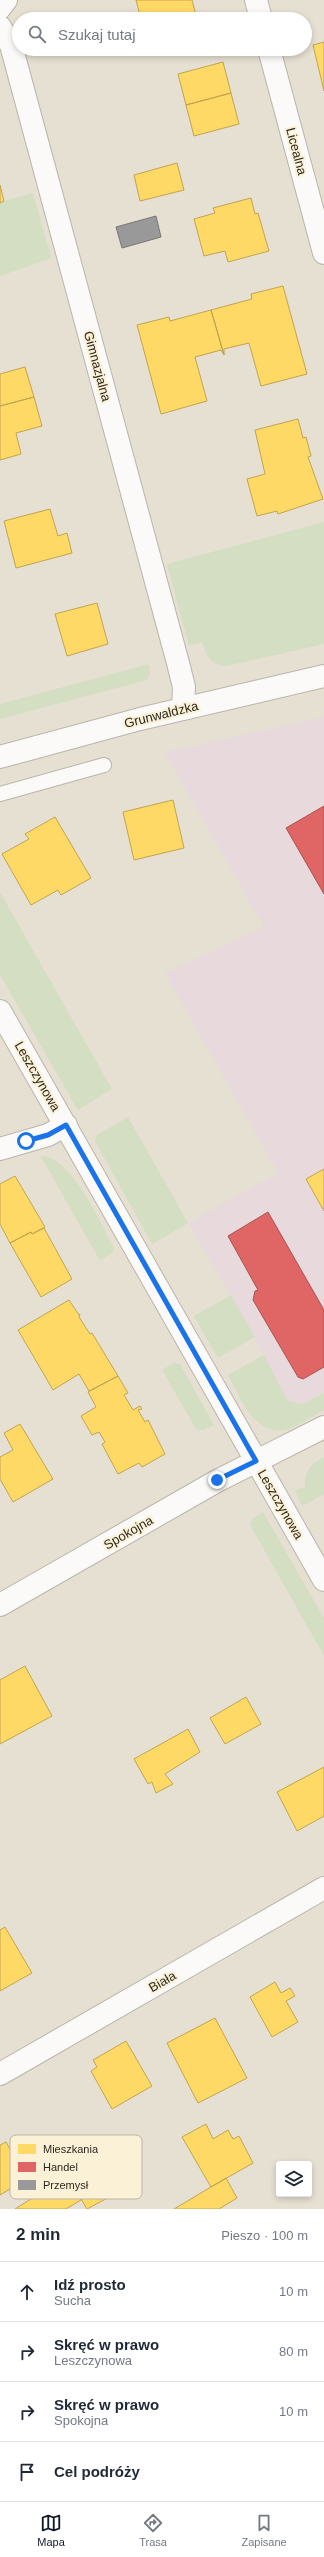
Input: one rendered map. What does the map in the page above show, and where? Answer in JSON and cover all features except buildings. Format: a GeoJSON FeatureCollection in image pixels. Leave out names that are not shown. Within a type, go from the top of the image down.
{"type":"FeatureCollection","features":[{"type":"Feature","properties":{"kind":"street"},"geometry":{"type":"LineString","coordinates":[[0,8],[6,0]]}},
{"type":"Feature","properties":{"kind":"street"},"geometry":{"type":"LineString","coordinates":[[256,0],[259,12]]}},
{"type":"Feature","properties":{"kind":"street","name":"Gimnazjalna"},"geometry":{"type":"LineString","coordinates":[[0,27],[12,49]]}},
{"type":"Feature","properties":{"kind":"street","name":"Gimnazjalna"},"geometry":{"type":"LineString","coordinates":[[14,56],[184,686],[183,709]]}},
{"type":"Feature","properties":{"kind":"street","name":"Licealna"},"geometry":{"type":"LineString","coordinates":[[271,56],[324,253]]}},
{"type":"Feature","properties":{"kind":"street","name":"Grunwaldzka"},"geometry":{"type":"LineString","coordinates":[[0,757],[183,709],[324,676]]}},
{"type":"Feature","properties":{"kind":"street","name":"Leszczynowa"},"geometry":{"type":"LineString","coordinates":[[0,1011],[324,1580]]}},
{"type":"Feature","properties":{"kind":"street"},"geometry":{"type":"LineString","coordinates":[[0,1149],[48,1135],[66,1125]]}},
{"type":"Feature","properties":{"kind":"street","name":"Spokojna"},"geometry":{"type":"LineString","coordinates":[[0,1605],[256,1461],[324,1428]]}},
{"type":"Feature","properties":{"kind":"street","name":"Biała"},"geometry":{"type":"LineString","coordinates":[[0,2074],[324,1888]]}},
{"type":"Feature","properties":{"kind":"lane"},"geometry":{"type":"LineString","coordinates":[[0,794],[104,765]]}},
{"type":"Feature","properties":{"kind":"shaded area"},"geometry":{"type":"Polygon","coordinates":[[[324,717],[324,1393],[303,1404],[288,1401],[231,1295],[188,1223],[278,1173],[165,973],[264,927],[165,752],[324,717]]]}},
{"type":"Feature","properties":{"kind":"green space"},"geometry":{"type":"Polygon","coordinates":[[[33,193],[51,258],[0,276],[0,202],[33,193]]]}},
{"type":"Feature","properties":{"kind":"green space"},"geometry":{"type":"Polygon","coordinates":[[[324,522],[324,644],[226,666],[216,664],[210,659],[202,642],[189,646],[167,564],[324,522]]]}},
{"type":"Feature","properties":{"kind":"green space"},"geometry":{"type":"Polygon","coordinates":[[[149,664],[150,673],[147,680],[0,719],[0,704],[149,664]]]}},
{"type":"Feature","properties":{"kind":"green space"},"geometry":{"type":"Polygon","coordinates":[[[0,892],[112,1089],[78,1110],[0,975],[0,892]]]}},
{"type":"Feature","properties":{"kind":"green space"},"geometry":{"type":"Polygon","coordinates":[[[128,1117],[188,1223],[152,1244],[95,1141],[97,1135],[128,1117]]]}},
{"type":"Feature","properties":{"kind":"green space"},"geometry":{"type":"Polygon","coordinates":[[[40,1155],[53,1159],[75,1179],[93,1208],[114,1248],[112,1253],[100,1261],[40,1155]]]}},
{"type":"Feature","properties":{"kind":"green space"},"geometry":{"type":"Polygon","coordinates":[[[231,1295],[255,1337],[218,1358],[194,1316],[231,1295]]]}},
{"type":"Feature","properties":{"kind":"green space"},"geometry":{"type":"Polygon","coordinates":[[[264,1355],[288,1401],[303,1404],[324,1393],[324,1410],[300,1424],[285,1430],[274,1430],[265,1427],[256,1421],[243,1403],[228,1375],[264,1355]]]}},
{"type":"Feature","properties":{"kind":"green space"},"geometry":{"type":"Polygon","coordinates":[[[174,1363],[180,1364],[214,1425],[204,1430],[196,1429],[162,1370],[174,1363]]]}},
{"type":"Feature","properties":{"kind":"green space"},"geometry":{"type":"Polygon","coordinates":[[[324,1457],[324,1494],[302,1506],[295,1491],[305,1487],[307,1472],[315,1463],[324,1457]]]}},
{"type":"Feature","properties":{"kind":"green space"},"geometry":{"type":"Polygon","coordinates":[[[263,1512],[324,1618],[324,1656],[250,1525],[253,1518],[263,1512]]]}},
{"type":"Feature","properties":{"kind":"route"},"geometry":{"type":"LineString","coordinates":[[26,1141],[48,1135],[66,1125],[256,1461],[217,1480]]}}]}
